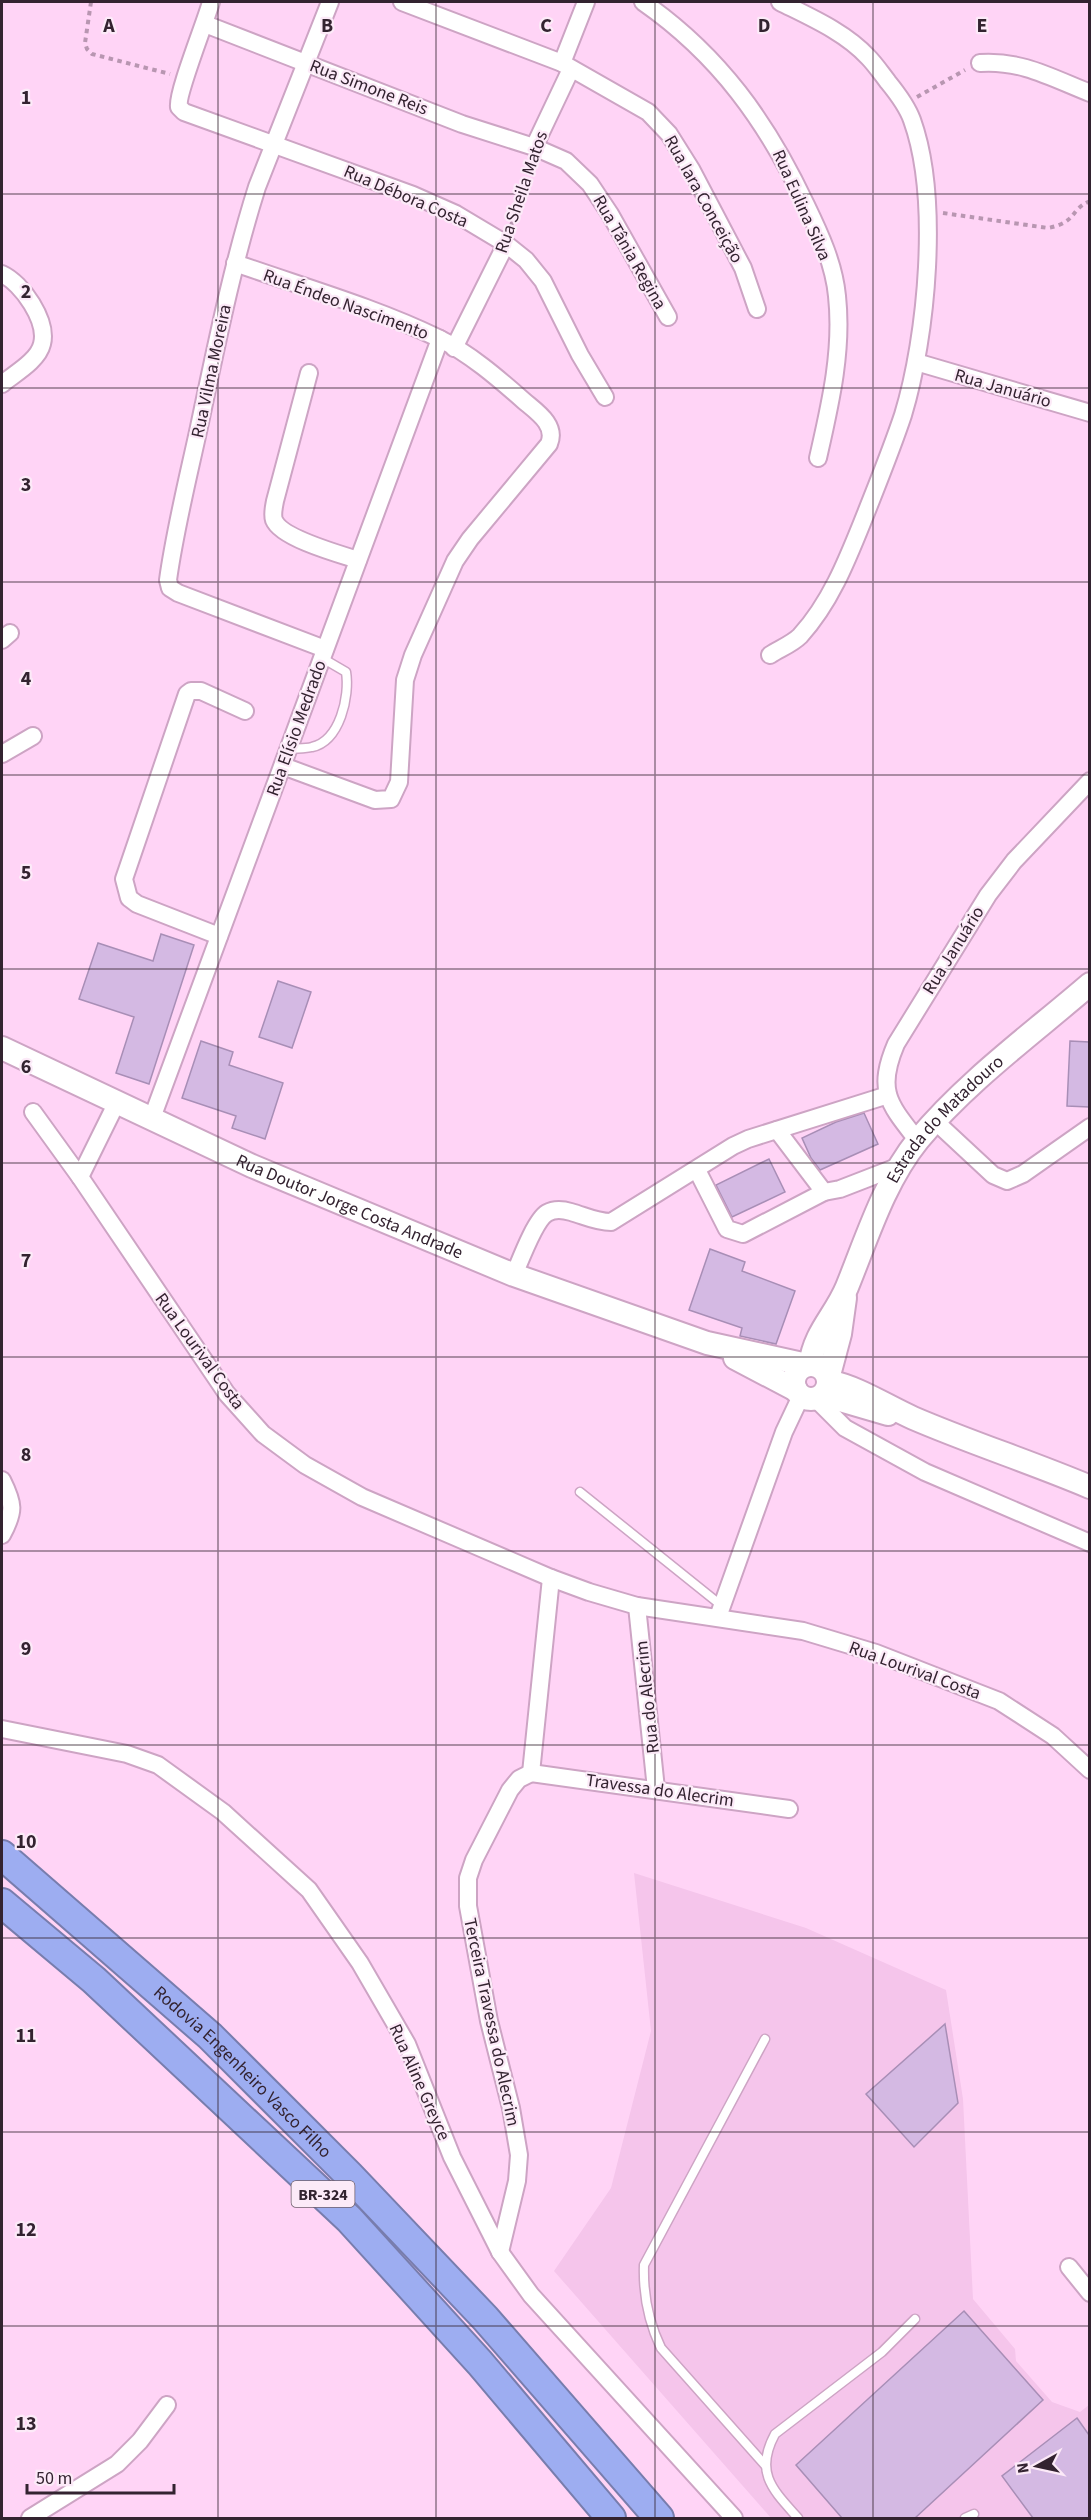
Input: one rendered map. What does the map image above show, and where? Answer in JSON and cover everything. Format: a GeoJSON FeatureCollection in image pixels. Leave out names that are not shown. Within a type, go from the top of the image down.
{"type":"FeatureCollection","features":[{"type":"Feature","properties":{"kind":"highway","name":"Rodovia Engenheiro Vasco Filho"},"geometry":{"type":"LineString","coordinates":[[2,1855],[210,2036],[349,2175],[485,2318],[659,2518]]}},
{"type":"Feature","properties":{"kind":"highway","name":"Rodovia Engenheiro Vasco Filho"},"geometry":{"type":"LineString","coordinates":[[2,1903],[94,1980],[349,2219],[480,2363],[610,2518]]}},
{"type":"Feature","properties":{"kind":"main road","name":"Estrada do Matadouro"},"geometry":{"type":"LineString","coordinates":[[814,1384],[819,1333],[846,1290],[861,1249],[902,1165],[918,1141],[957,1099],[1089,984]]}},
{"type":"Feature","properties":{"kind":"main road","name":"Rua Doutor Jorge Costa Andrade"},"geometry":{"type":"LineString","coordinates":[[2,1048],[252,1166],[514,1275],[707,1343],[814,1384],[878,1413],[910,1417],[1042,1466],[1089,1487]]}},
{"type":"Feature","properties":{"kind":"street"},"geometry":{"type":"LineString","coordinates":[[182,86],[211,2]]}},
{"type":"Feature","properties":{"kind":"street","name":"Rua Vilma Moreira"},"geometry":{"type":"LineString","coordinates":[[323,653],[178,593],[170,588],[168,580],[176,530],[236,263],[257,187],[330,2]]}},
{"type":"Feature","properties":{"kind":"street","name":"Rua Iara Conceição"},"geometry":{"type":"LineString","coordinates":[[402,2],[566,66],[648,112],[669,134],[691,169],[743,268],[757,309]]}},
{"type":"Feature","properties":{"kind":"street","name":"Rua Sheila Matos"},"geometry":{"type":"LineString","coordinates":[[534,147],[566,66],[586,2]]}},
{"type":"Feature","properties":{"kind":"street","name":"Rua Eulina Silva"},"geometry":{"type":"LineString","coordinates":[[643,2],[681,33],[734,83],[777,147],[824,244],[837,295],[838,335],[835,380],[818,458]]}},
{"type":"Feature","properties":{"kind":"street"},"geometry":{"type":"LineString","coordinates":[[770,655],[799,637],[823,605],[846,563],[903,415],[916,362],[927,262],[928,211],[921,156],[912,119],[904,105],[867,55],[839,33],[780,2]]}},
{"type":"Feature","properties":{"kind":"street","name":"Rua Simone Reis"},"geometry":{"type":"LineString","coordinates":[[205,24],[462,124],[534,147]]}},
{"type":"Feature","properties":{"kind":"street"},"geometry":{"type":"LineString","coordinates":[[980,63],[1002,61],[1026,67],[1089,93]]}},
{"type":"Feature","properties":{"kind":"street","name":"Rua Débora Costa"},"geometry":{"type":"LineString","coordinates":[[182,86],[178,106],[192,117],[274,144],[413,195],[456,214],[506,244],[526,260],[543,281],[580,355],[605,397]]}},
{"type":"Feature","properties":{"kind":"street","name":"Rua Tânia Regina"},"geometry":{"type":"LineString","coordinates":[[534,147],[567,162],[590,184],[610,214],[668,317]]}},
{"type":"Feature","properties":{"kind":"street","name":"Rua Sheila Matos"},"geometry":{"type":"LineString","coordinates":[[447,343],[506,244]]}},
{"type":"Feature","properties":{"kind":"street","name":"Rua Éndeo Nascimento"},"geometry":{"type":"LineString","coordinates":[[236,263],[381,314],[447,343],[502,382],[539,415],[551,428],[552,435],[549,444],[470,539],[455,561],[413,655],[405,680],[399,782],[391,799],[375,800],[283,766]]}},
{"type":"Feature","properties":{"kind":"street"},"geometry":{"type":"LineString","coordinates":[[2,384],[33,358],[42,344],[39,321],[33,302],[3,275]]}},
{"type":"Feature","properties":{"kind":"street","name":"Rua Elísio Medrado"},"geometry":{"type":"LineString","coordinates":[[152,1118],[358,560],[447,343]]}},
{"type":"Feature","properties":{"kind":"street","name":"Rua Januário"},"geometry":{"type":"LineString","coordinates":[[916,362],[1089,413]]}},
{"type":"Feature","properties":{"kind":"street"},"geometry":{"type":"LineString","coordinates":[[309,373],[273,515],[280,528],[312,544],[358,560]]}},
{"type":"Feature","properties":{"kind":"street"},"geometry":{"type":"LineString","coordinates":[[219,936],[137,904],[129,898],[125,890],[126,869],[187,694],[191,691],[201,691],[245,711]]}},
{"type":"Feature","properties":{"kind":"street"},"geometry":{"type":"LineString","coordinates":[[2,754],[33,736]]}},
{"type":"Feature","properties":{"kind":"street","name":"Rua Januário"},"geometry":{"type":"LineString","coordinates":[[918,1141],[892,1108],[888,1095],[886,1066],[896,1044],[964,930],[1014,861],[1089,780]]}},
{"type":"Feature","properties":{"kind":"street"},"geometry":{"type":"LineString","coordinates":[[514,1275],[539,1222],[547,1213],[564,1211],[592,1220],[611,1222],[733,1146],[888,1095]]}},
{"type":"Feature","properties":{"kind":"street"},"geometry":{"type":"LineString","coordinates":[[80,1178],[117,1102]]}},
{"type":"Feature","properties":{"kind":"street","name":"Rua Lourival Costa"},"geometry":{"type":"LineString","coordinates":[[33,1112],[227,1394],[263,1434],[305,1465],[362,1497],[551,1578],[637,1606],[720,1611],[803,1631],[876,1653],[999,1701],[1053,1736],[1089,1770]]}},
{"type":"Feature","properties":{"kind":"street"},"geometry":{"type":"LineString","coordinates":[[936,1122],[993,1175],[1007,1180],[1023,1174],[1089,1127]]}},
{"type":"Feature","properties":{"kind":"street"},"geometry":{"type":"LineString","coordinates":[[777,1130],[824,1192]]}},
{"type":"Feature","properties":{"kind":"street"},"geometry":{"type":"LineString","coordinates":[[697,1170],[727,1229],[743,1234],[824,1192],[840,1189],[902,1165]]}},
{"type":"Feature","properties":{"kind":"street"},"geometry":{"type":"LineString","coordinates":[[720,1611],[784,1431],[814,1384],[845,1428],[926,1472],[1089,1543]]}},
{"type":"Feature","properties":{"kind":"street"},"geometry":{"type":"LineString","coordinates":[[2,1480],[13,1503],[10,1519],[2,1535]]}},
{"type":"Feature","properties":{"kind":"street"},"geometry":{"type":"LineString","coordinates":[[531,1773],[551,1578]]}},
{"type":"Feature","properties":{"kind":"street","name":"Rua do Alecrim"},"geometry":{"type":"LineString","coordinates":[[637,1606],[656,1789]]}},
{"type":"Feature","properties":{"kind":"street","name":"Rua Aline Greyce"},"geometry":{"type":"LineString","coordinates":[[2,1729],[127,1754],[158,1765],[223,1812],[309,1890],[360,1963],[407,2044],[452,2157],[500,2252],[531,2295],[734,2518]]}},
{"type":"Feature","properties":{"kind":"street","name":"Travessa do Alecrim"},"geometry":{"type":"LineString","coordinates":[[531,1773],[789,1809]]}},
{"type":"Feature","properties":{"kind":"street","name":"Terceira Travessa do Alecrim"},"geometry":{"type":"LineString","coordinates":[[500,2252],[517,2181],[519,2155],[511,2108],[489,2021],[468,1906],[468,1878],[474,1860],[510,1790],[519,1779],[531,1773]]}},
{"type":"Feature","properties":{"kind":"street"},"geometry":{"type":"LineString","coordinates":[[1070,2267],[1089,2293]]}},
{"type":"Feature","properties":{"kind":"street"},"geometry":{"type":"LineString","coordinates":[[30,2518],[117,2464],[140,2441],[167,2405]]}},
{"type":"Feature","properties":{"kind":"lane"},"geometry":{"type":"LineString","coordinates":[[289,749],[314,747],[327,740],[335,729],[345,703],[349,687],[346,672],[323,653]]}},
{"type":"Feature","properties":{"kind":"lane"},"geometry":{"type":"LineString","coordinates":[[580,1492],[720,1611]]}},
{"type":"Feature","properties":{"kind":"lane"},"geometry":{"type":"LineString","coordinates":[[765,2039],[644,2265],[643,2284],[651,2327],[662,2348],[765,2465]]}},
{"type":"Feature","properties":{"kind":"lane"},"geometry":{"type":"LineString","coordinates":[[798,2518],[775,2492],[768,2480],[765,2465],[767,2449],[775,2434],[859,2367],[882,2352],[915,2319]]}},
{"type":"Feature","properties":{"kind":"lane"},"geometry":{"type":"LineString","coordinates":[[965,2518],[974,2514]]}},
{"type":"Feature","properties":{"kind":"path"},"geometry":{"type":"LineString","coordinates":[[91,2],[85,43],[92,54],[182,86]]}},
{"type":"Feature","properties":{"kind":"path"},"geometry":{"type":"LineString","coordinates":[[904,105],[941,81],[980,63]]}},
{"type":"Feature","properties":{"kind":"path","name":"Rua Sheila Matos"},"geometry":{"type":"LineString","coordinates":[[506,244],[534,147]]}},
{"type":"Feature","properties":{"kind":"path"},"geometry":{"type":"LineString","coordinates":[[928,211],[1048,228],[1071,220],[1078,208],[1089,201]]}},
{"type":"Feature","properties":{"kind":"shaded area"},"geometry":{"type":"Polygon","coordinates":[[[634,1873],[806,1928],[946,1990],[963,2099],[973,2299],[1015,2349],[1016,2361],[1052,2402],[1080,2412],[1089,2405],[1089,2518],[771,2518],[554,2271],[611,2188],[651,2031],[634,1873]]]}},
{"type":"Feature","properties":{"kind":"building"},"geometry":{"type":"Polygon","coordinates":[[[161,934],[194,945],[149,1084],[116,1073],[134,1017],[79,999],[98,943],[153,961],[161,934]]]}},
{"type":"Feature","properties":{"kind":"building"},"geometry":{"type":"Polygon","coordinates":[[[278,981],[311,992],[292,1048],[259,1037],[278,981]]]}},
{"type":"Feature","properties":{"kind":"building"},"geometry":{"type":"Polygon","coordinates":[[[201,1041],[233,1052],[229,1065],[283,1083],[265,1139],[232,1128],[236,1116],[182,1098],[201,1041]]]}},
{"type":"Feature","properties":{"kind":"building"},"geometry":{"type":"Polygon","coordinates":[[[1070,1041],[1089,1042],[1089,1107],[1067,1106],[1070,1041]]]}},
{"type":"Feature","properties":{"kind":"building"},"geometry":{"type":"Polygon","coordinates":[[[864,1113],[878,1144],[820,1170],[811,1158],[802,1138],[836,1122],[864,1113]]]}},
{"type":"Feature","properties":{"kind":"building"},"geometry":{"type":"Polygon","coordinates":[[[769,1159],[785,1192],[732,1217],[716,1185],[769,1159]]]}},
{"type":"Feature","properties":{"kind":"building"},"geometry":{"type":"Polygon","coordinates":[[[710,1249],[745,1262],[742,1271],[795,1291],[776,1344],[740,1336],[742,1328],[689,1310],[710,1249]]]}},
{"type":"Feature","properties":{"kind":"building"},"geometry":{"type":"Polygon","coordinates":[[[945,2024],[958,2103],[914,2147],[866,2094],[945,2024]]]}},
{"type":"Feature","properties":{"kind":"building"},"geometry":{"type":"Polygon","coordinates":[[[964,2311],[1043,2400],[915,2518],[842,2518],[796,2465],[964,2311]]]}},
{"type":"Feature","properties":{"kind":"building"},"geometry":{"type":"Polygon","coordinates":[[[1077,2418],[1089,2435],[1089,2518],[1033,2518],[1002,2476],[1077,2418]]]}}]}
